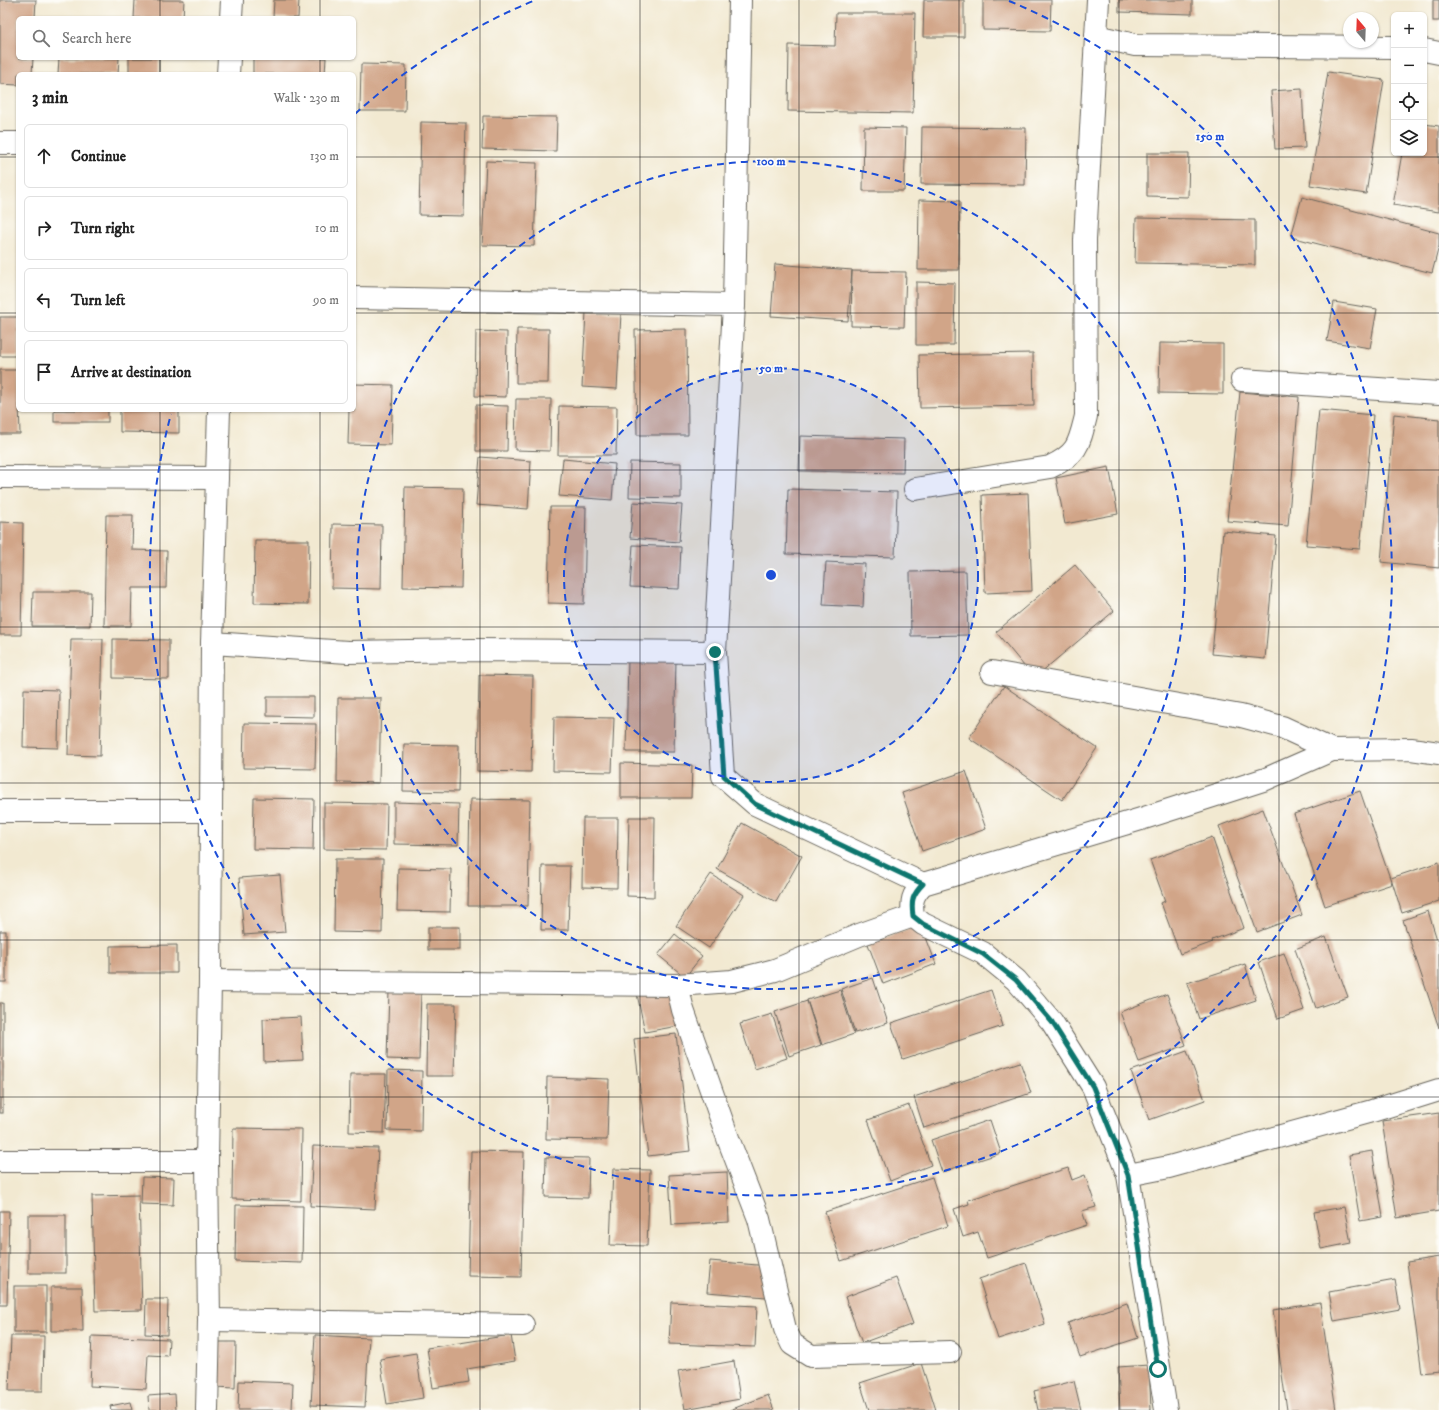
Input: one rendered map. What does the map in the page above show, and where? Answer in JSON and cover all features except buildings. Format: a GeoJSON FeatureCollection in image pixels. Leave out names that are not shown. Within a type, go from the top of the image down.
{"type":"FeatureCollection","features":[{"type":"Feature","properties":{"kind":"street"},"geometry":{"type":"LineString","coordinates":[[231,16],[232,0]]}},
{"type":"Feature","properties":{"kind":"street"},"geometry":{"type":"LineString","coordinates":[[740,0],[734,305],[715,652],[724,776],[755,804],[923,884]]}},
{"type":"Feature","properties":{"kind":"street"},"geometry":{"type":"LineString","coordinates":[[915,488],[1050,467],[1065,460],[1079,444],[1086,416],[1085,240],[1098,0]]}},
{"type":"Feature","properties":{"kind":"street"},"geometry":{"type":"LineString","coordinates":[[1096,36],[1135,45],[1391,47]]}},
{"type":"Feature","properties":{"kind":"street"},"geometry":{"type":"LineString","coordinates":[[1427,50],[1439,52]]}},
{"type":"Feature","properties":{"kind":"street"},"geometry":{"type":"LineString","coordinates":[[228,72],[229,60]]}},
{"type":"Feature","properties":{"kind":"street"},"geometry":{"type":"LineString","coordinates":[[0,143],[16,143]]}},
{"type":"Feature","properties":{"kind":"street"},"geometry":{"type":"LineString","coordinates":[[356,298],[734,305]]}},
{"type":"Feature","properties":{"kind":"street"},"geometry":{"type":"LineString","coordinates":[[1242,380],[1439,393]]}},
{"type":"Feature","properties":{"kind":"street"},"geometry":{"type":"LineString","coordinates":[[207,1410],[207,1161],[210,982],[212,643],[219,412]]}},
{"type":"Feature","properties":{"kind":"street"},"geometry":{"type":"LineString","coordinates":[[0,477],[217,478]]}},
{"type":"Feature","properties":{"kind":"street"},"geometry":{"type":"LineString","coordinates":[[212,643],[348,652],[470,650],[715,652]]}},
{"type":"Feature","properties":{"kind":"street"},"geometry":{"type":"LineString","coordinates":[[992,672],[1241,716],[1282,727],[1332,750]]}},
{"type":"Feature","properties":{"kind":"street"},"geometry":{"type":"LineString","coordinates":[[1166,1410],[1128,1175],[1093,1087],[1052,1022],[1016,980],[983,954],[923,924],[913,916],[911,901],[914,892],[923,884],[1141,819],[1266,779],[1332,750],[1411,749],[1439,753]]}},
{"type":"Feature","properties":{"kind":"street"},"geometry":{"type":"LineString","coordinates":[[0,811],[210,811]]}},
{"type":"Feature","properties":{"kind":"street"},"geometry":{"type":"LineString","coordinates":[[210,982],[677,985],[732,981],[775,970],[859,935],[913,916]]}},
{"type":"Feature","properties":{"kind":"street"},"geometry":{"type":"LineString","coordinates":[[677,985],[683,1010],[729,1141],[759,1219],[785,1329],[792,1344],[811,1356],[950,1352]]}},
{"type":"Feature","properties":{"kind":"street"},"geometry":{"type":"LineString","coordinates":[[1128,1175],[1184,1163],[1372,1111],[1439,1090]]}},
{"type":"Feature","properties":{"kind":"street"},"geometry":{"type":"LineString","coordinates":[[0,1161],[207,1161]]}},
{"type":"Feature","properties":{"kind":"street"},"geometry":{"type":"LineString","coordinates":[[208,1320],[523,1325]]}},
{"type":"Feature","properties":{"kind":"route"},"geometry":{"type":"LineString","coordinates":[[715,652],[724,776],[755,804],[923,884],[914,892],[911,901],[913,916],[923,924],[983,954],[1016,980],[1052,1022],[1093,1087],[1107,1127],[1128,1175],[1158,1369]]}}]}
